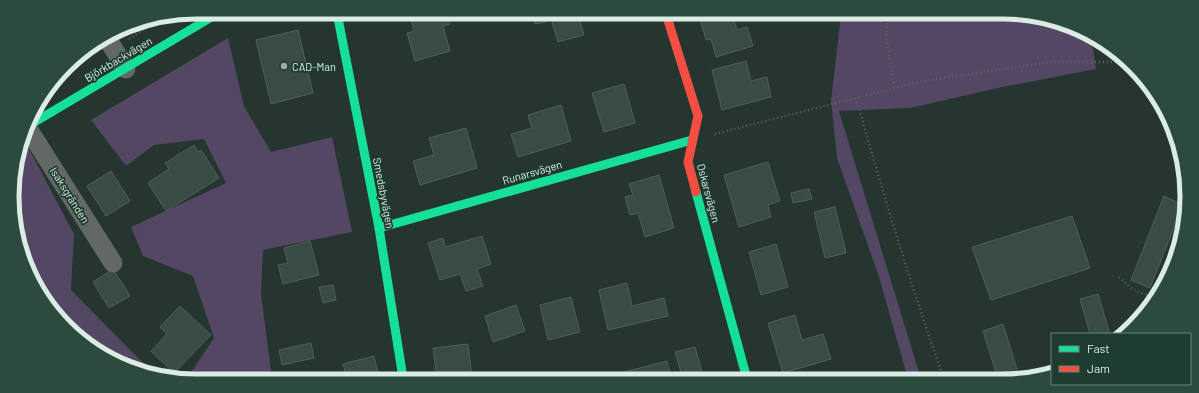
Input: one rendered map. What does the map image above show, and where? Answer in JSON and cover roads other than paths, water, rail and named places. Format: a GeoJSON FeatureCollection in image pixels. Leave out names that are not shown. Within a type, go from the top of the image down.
{"type":"FeatureCollection","features":[{"type":"Feature","properties":{"kind":"street","name":"Björkbackvägen"},"geometry":{"type":"LineString","coordinates":[[35,123],[208,19]]}},
{"type":"Feature","properties":{"kind":"street","name":"Smedsbyvägen"},"geometry":{"type":"LineString","coordinates":[[338,19],[379,228],[402,374]]}},
{"type":"Feature","properties":{"kind":"street","name":"Oskarsvägen"},"geometry":{"type":"LineString","coordinates":[[668,19],[698,116],[688,162],[747,374]]}},
{"type":"Feature","properties":{"kind":"street"},"geometry":{"type":"LineString","coordinates":[[111,43],[126,68]]}},
{"type":"Feature","properties":{"kind":"street","name":"Isaksgränden"},"geometry":{"type":"LineString","coordinates":[[31,132],[113,263]]}},
{"type":"Feature","properties":{"kind":"street","name":"Runarsvägen"},"geometry":{"type":"LineString","coordinates":[[379,228],[692,140]]}},
{"type":"Feature","properties":{"kind":"place","name":"CAD-Man"},"geometry":{"type":"Point","coordinates":[284,66]}}]}
